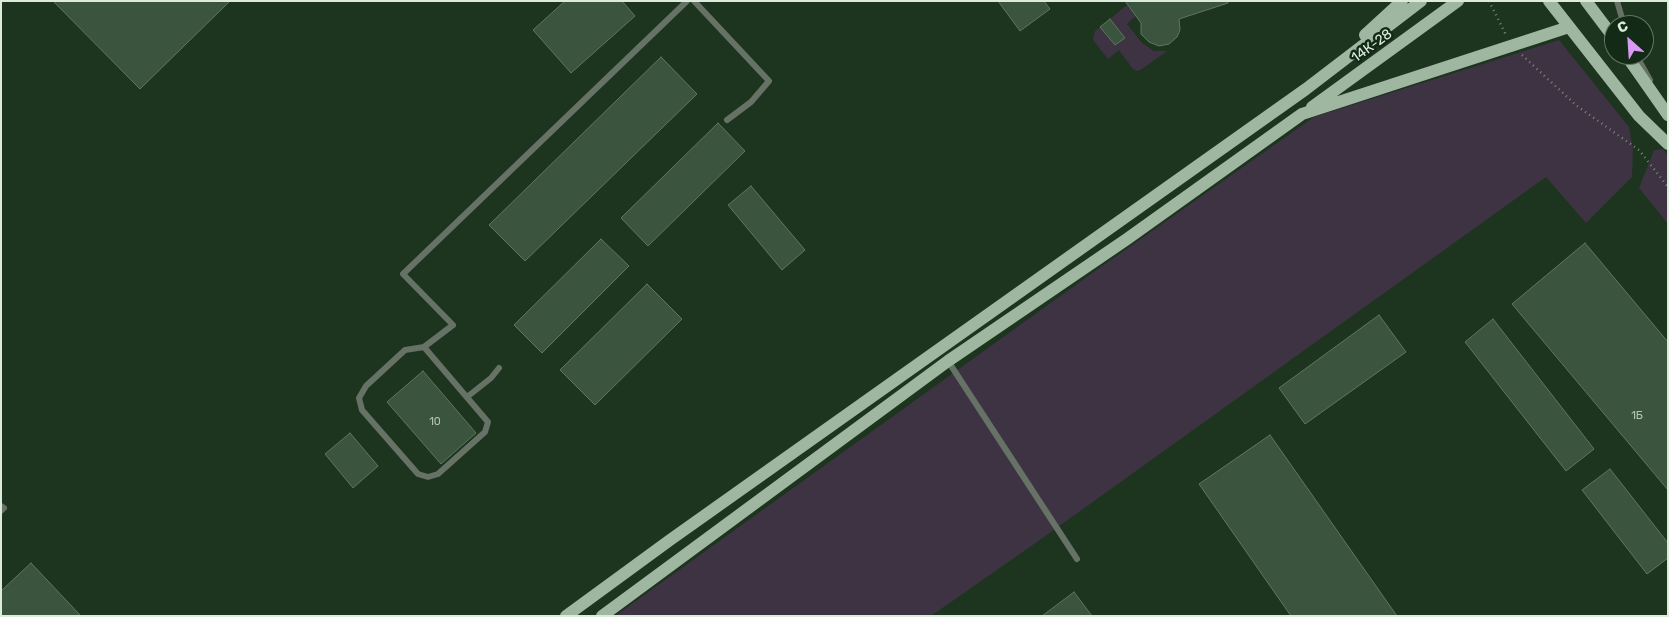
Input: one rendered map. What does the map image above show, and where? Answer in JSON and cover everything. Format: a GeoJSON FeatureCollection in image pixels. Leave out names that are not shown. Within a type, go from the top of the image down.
{"type":"FeatureCollection","features":[{"type":"Feature","properties":{"kind":"main road"},"geometry":{"type":"LineString","coordinates":[[1306,89],[1402,1]]}},
{"type":"Feature","properties":{"kind":"main road","name":"14К-28"},"geometry":{"type":"LineString","coordinates":[[566,616],[678,534],[1306,89],[1421,1]]}},
{"type":"Feature","properties":{"kind":"main road","name":"14К-28"},"geometry":{"type":"LineString","coordinates":[[602,616],[948,361],[1127,239],[1458,1]]}},
{"type":"Feature","properties":{"kind":"main road"},"geometry":{"type":"LineString","coordinates":[[1549,1],[1639,116],[1668,144]]}},
{"type":"Feature","properties":{"kind":"main road"},"geometry":{"type":"LineString","coordinates":[[1586,1],[1604,25]]}},
{"type":"Feature","properties":{"kind":"main road"},"geometry":{"type":"LineString","coordinates":[[1302,114],[1569,27]]}},
{"type":"Feature","properties":{"kind":"main road"},"geometry":{"type":"LineString","coordinates":[[1633,65],[1668,113]]}},
{"type":"Feature","properties":{"kind":"lane"},"geometry":{"type":"LineString","coordinates":[[424,347],[488,422],[485,432],[438,474],[428,477],[418,474],[362,410],[359,398],[366,386],[405,350],[424,347],[454,325],[403,274],[687,1]]}},
{"type":"Feature","properties":{"kind":"lane"},"geometry":{"type":"LineString","coordinates":[[694,1],[770,80],[751,102],[727,120]]}},
{"type":"Feature","properties":{"kind":"lane"},"geometry":{"type":"LineString","coordinates":[[1617,1],[1621,15]]}},
{"type":"Feature","properties":{"kind":"lane"},"geometry":{"type":"LineString","coordinates":[[1642,65],[1668,113]]}},
{"type":"Feature","properties":{"kind":"lane"},"geometry":{"type":"LineString","coordinates":[[948,361],[1077,559]]}},
{"type":"Feature","properties":{"kind":"lane"},"geometry":{"type":"LineString","coordinates":[[467,397],[491,378],[500,368]]}},
{"type":"Feature","properties":{"kind":"lane"},"geometry":{"type":"LineString","coordinates":[[1,506],[4,508],[1,511]]}},
{"type":"Feature","properties":{"kind":"path"},"geometry":{"type":"LineString","coordinates":[[1489,1],[1512,46],[1577,106],[1639,150],[1668,187]]}},
{"type":"Feature","properties":{"kind":"shaded area"},"geometry":{"type":"Polygon","coordinates":[[[1127,5],[1136,16],[1127,24],[1142,43],[1154,51],[1167,51],[1137,71],[1133,69],[1119,50],[1108,59],[1093,40],[1095,31],[1100,27],[1115,45],[1125,38],[1110,19],[1127,5]]]}},
{"type":"Feature","properties":{"kind":"shaded area"},"geometry":{"type":"Polygon","coordinates":[[[1559,40],[1629,127],[1633,149],[1632,177],[1586,223],[1546,177],[931,616],[615,616],[1091,274],[1314,117],[1559,40]]]}},
{"type":"Feature","properties":{"kind":"shaded area"},"geometry":{"type":"Polygon","coordinates":[[[1663,149],[1668,155],[1668,224],[1639,188],[1654,150],[1663,149]]]}},
{"type":"Feature","properties":{"kind":"building"},"geometry":{"type":"Polygon","coordinates":[[[53,1],[230,1],[140,89],[53,1]]]}},
{"type":"Feature","properties":{"kind":"building"},"geometry":{"type":"Polygon","coordinates":[[[565,1],[622,1],[635,16],[571,73],[533,30],[565,1]]]}},
{"type":"Feature","properties":{"kind":"building"},"geometry":{"type":"Polygon","coordinates":[[[998,1],[1044,1],[1050,9],[1020,31],[998,1]]]}},
{"type":"Feature","properties":{"kind":"building"},"geometry":{"type":"Polygon","coordinates":[[[1125,1],[1228,1],[1228,3],[1179,19],[1180,30],[1177,37],[1169,44],[1159,46],[1149,42],[1141,34],[1141,23],[1125,1]]]}},
{"type":"Feature","properties":{"kind":"building"},"geometry":{"type":"Polygon","coordinates":[[[1110,19],[1125,38],[1115,45],[1100,27],[1110,19]]]}},
{"type":"Feature","properties":{"kind":"building"},"geometry":{"type":"Polygon","coordinates":[[[661,57],[697,94],[525,261],[489,225],[661,57]]]}},
{"type":"Feature","properties":{"kind":"building"},"geometry":{"type":"Polygon","coordinates":[[[718,123],[745,151],[648,246],[621,218],[718,123]]]}},
{"type":"Feature","properties":{"kind":"building"},"geometry":{"type":"Polygon","coordinates":[[[751,186],[805,250],[782,270],[728,205],[751,186]]]}},
{"type":"Feature","properties":{"kind":"building"},"geometry":{"type":"Polygon","coordinates":[[[601,239],[629,266],[542,353],[514,325],[601,239]]]}},
{"type":"Feature","properties":{"kind":"building"},"geometry":{"type":"Polygon","coordinates":[[[1585,243],[1668,342],[1668,490],[1512,304],[1585,243]]]}},
{"type":"Feature","properties":{"kind":"building"},"geometry":{"type":"Polygon","coordinates":[[[647,284],[682,319],[595,405],[560,370],[647,284]]]}},
{"type":"Feature","properties":{"kind":"building"},"geometry":{"type":"Polygon","coordinates":[[[1379,315],[1406,352],[1305,424],[1279,388],[1379,315]]]}},
{"type":"Feature","properties":{"kind":"building"},"geometry":{"type":"Polygon","coordinates":[[[1493,319],[1594,449],[1566,471],[1465,342],[1493,319]]]}},
{"type":"Feature","properties":{"kind":"building"},"geometry":{"type":"Polygon","coordinates":[[[423,371],[476,433],[441,464],[387,402],[423,371]]]}},
{"type":"Feature","properties":{"kind":"building"},"geometry":{"type":"Polygon","coordinates":[[[350,433],[378,466],[353,488],[325,454],[350,433]]]}},
{"type":"Feature","properties":{"kind":"building"},"geometry":{"type":"Polygon","coordinates":[[[1270,435],[1397,616],[1291,616],[1199,484],[1270,435]]]}},
{"type":"Feature","properties":{"kind":"building"},"geometry":{"type":"Polygon","coordinates":[[[1610,469],[1668,543],[1668,558],[1647,574],[1582,490],[1610,469]]]}},
{"type":"Feature","properties":{"kind":"building"},"geometry":{"type":"Polygon","coordinates":[[[31,563],[81,616],[1,616],[1,591],[31,563]]]}},
{"type":"Feature","properties":{"kind":"building"},"geometry":{"type":"Polygon","coordinates":[[[1074,592],[1092,616],[1042,616],[1074,592]]]}}]}
